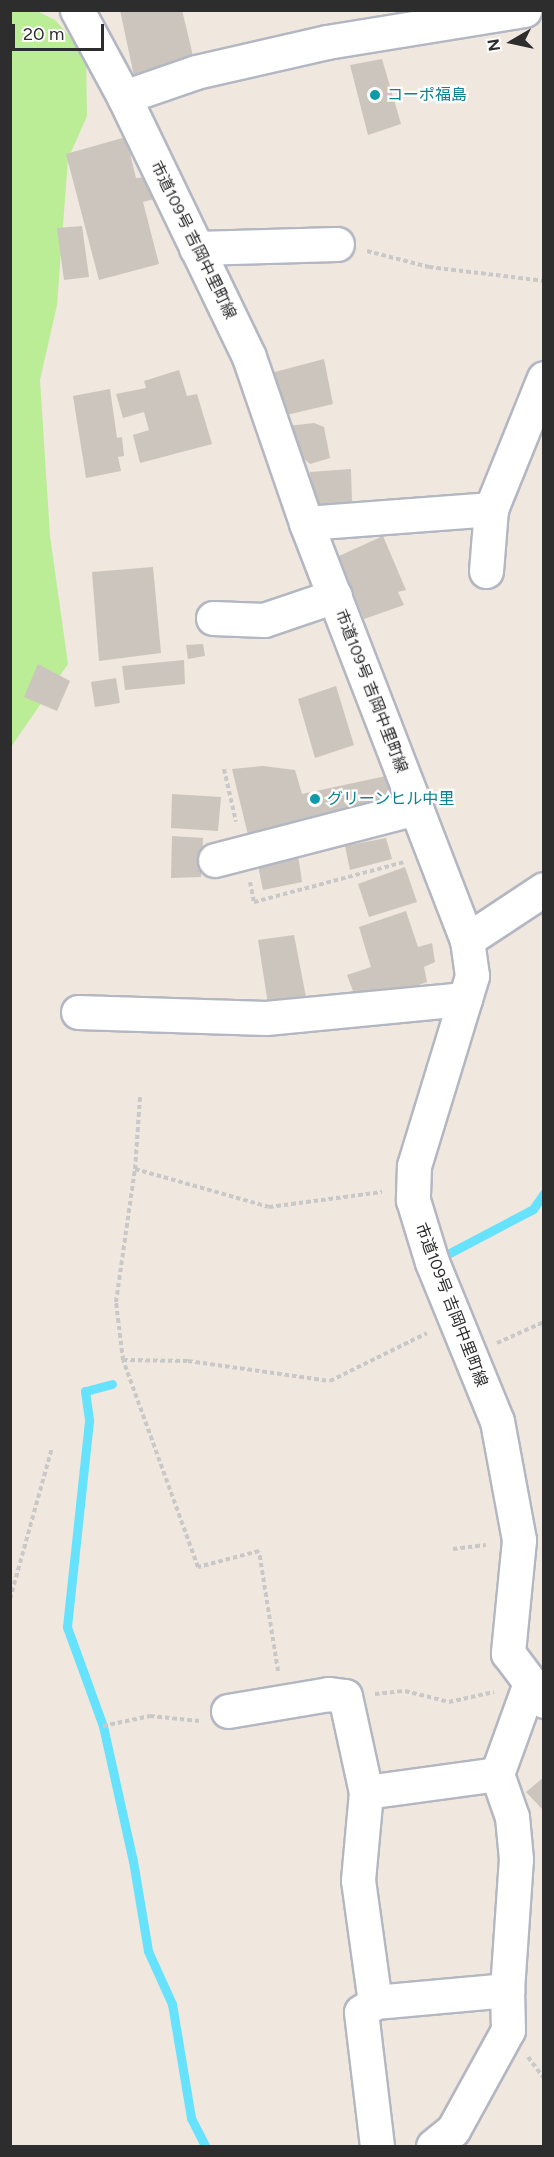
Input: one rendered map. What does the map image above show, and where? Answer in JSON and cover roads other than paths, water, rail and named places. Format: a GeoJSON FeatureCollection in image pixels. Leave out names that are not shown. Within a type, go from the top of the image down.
{"type":"FeatureCollection","features":[{"type":"Feature","properties":{"kind":"street","name":"市道109号 吉岡中里町線"},"geometry":{"type":"LineString","coordinates":[[76,10],[124,97],[249,357],[306,523],[467,940],[472,976],[414,1166],[414,1187],[422,1236],[496,1421],[519,1540],[508,1653],[537,1692]]}},
{"type":"Feature","properties":{"kind":"street"},"geometry":{"type":"LineString","coordinates":[[124,97],[196,72],[436,17],[524,10]]}},
{"type":"Feature","properties":{"kind":"street"},"geometry":{"type":"LineString","coordinates":[[196,248],[337,244]]}},
{"type":"Feature","properties":{"kind":"street"},"geometry":{"type":"LineString","coordinates":[[486,571],[491,509],[543,378]]}},
{"type":"Feature","properties":{"kind":"street"},"geometry":{"type":"LineString","coordinates":[[306,523],[491,509]]}},
{"type":"Feature","properties":{"kind":"street"},"geometry":{"type":"LineString","coordinates":[[213,618],[264,620],[335,596]]}},
{"type":"Feature","properties":{"kind":"street"},"geometry":{"type":"LineString","coordinates":[[229,856],[416,808]]}},
{"type":"Feature","properties":{"kind":"street"},"geometry":{"type":"LineString","coordinates":[[467,940],[543,889]]}},
{"type":"Feature","properties":{"kind":"street"},"geometry":{"type":"LineString","coordinates":[[78,1012],[266,1017],[465,999]]}},
{"type":"Feature","properties":{"kind":"street"},"geometry":{"type":"LineString","coordinates":[[434,2146],[453,2130],[508,2030],[507,1990],[516,1859],[512,1817],[497,1774],[537,1692]]}},
{"type":"Feature","properties":{"kind":"street"},"geometry":{"type":"LineString","coordinates":[[228,1711],[328,1694],[345,1696],[366,1792],[358,1880],[375,2002]]}},
{"type":"Feature","properties":{"kind":"street"},"geometry":{"type":"LineString","coordinates":[[366,1792],[497,1774]]}},
{"type":"Feature","properties":{"kind":"street"},"geometry":{"type":"LineString","coordinates":[[377,2146],[361,2012],[375,2002],[507,1990]]}},
{"type":"Feature","properties":{"kind":"waterway"},"geometry":{"type":"LineString","coordinates":[[444,1256],[533,1209],[544,1193]]}},
{"type":"Feature","properties":{"kind":"waterway"},"geometry":{"type":"LineString","coordinates":[[112,1384],[85,1391],[89,1421],[67,1627],[103,1726],[133,1861],[148,1951],[172,2004],[191,2118],[205,2146]]}},
{"type":"Feature","properties":{"kind":"place","name":"コーポ福島"},"geometry":{"type":"Point","coordinates":[375,95]}},
{"type":"Feature","properties":{"kind":"place","name":"グリーンヒル中里"},"geometry":{"type":"Point","coordinates":[315,799]}}]}
